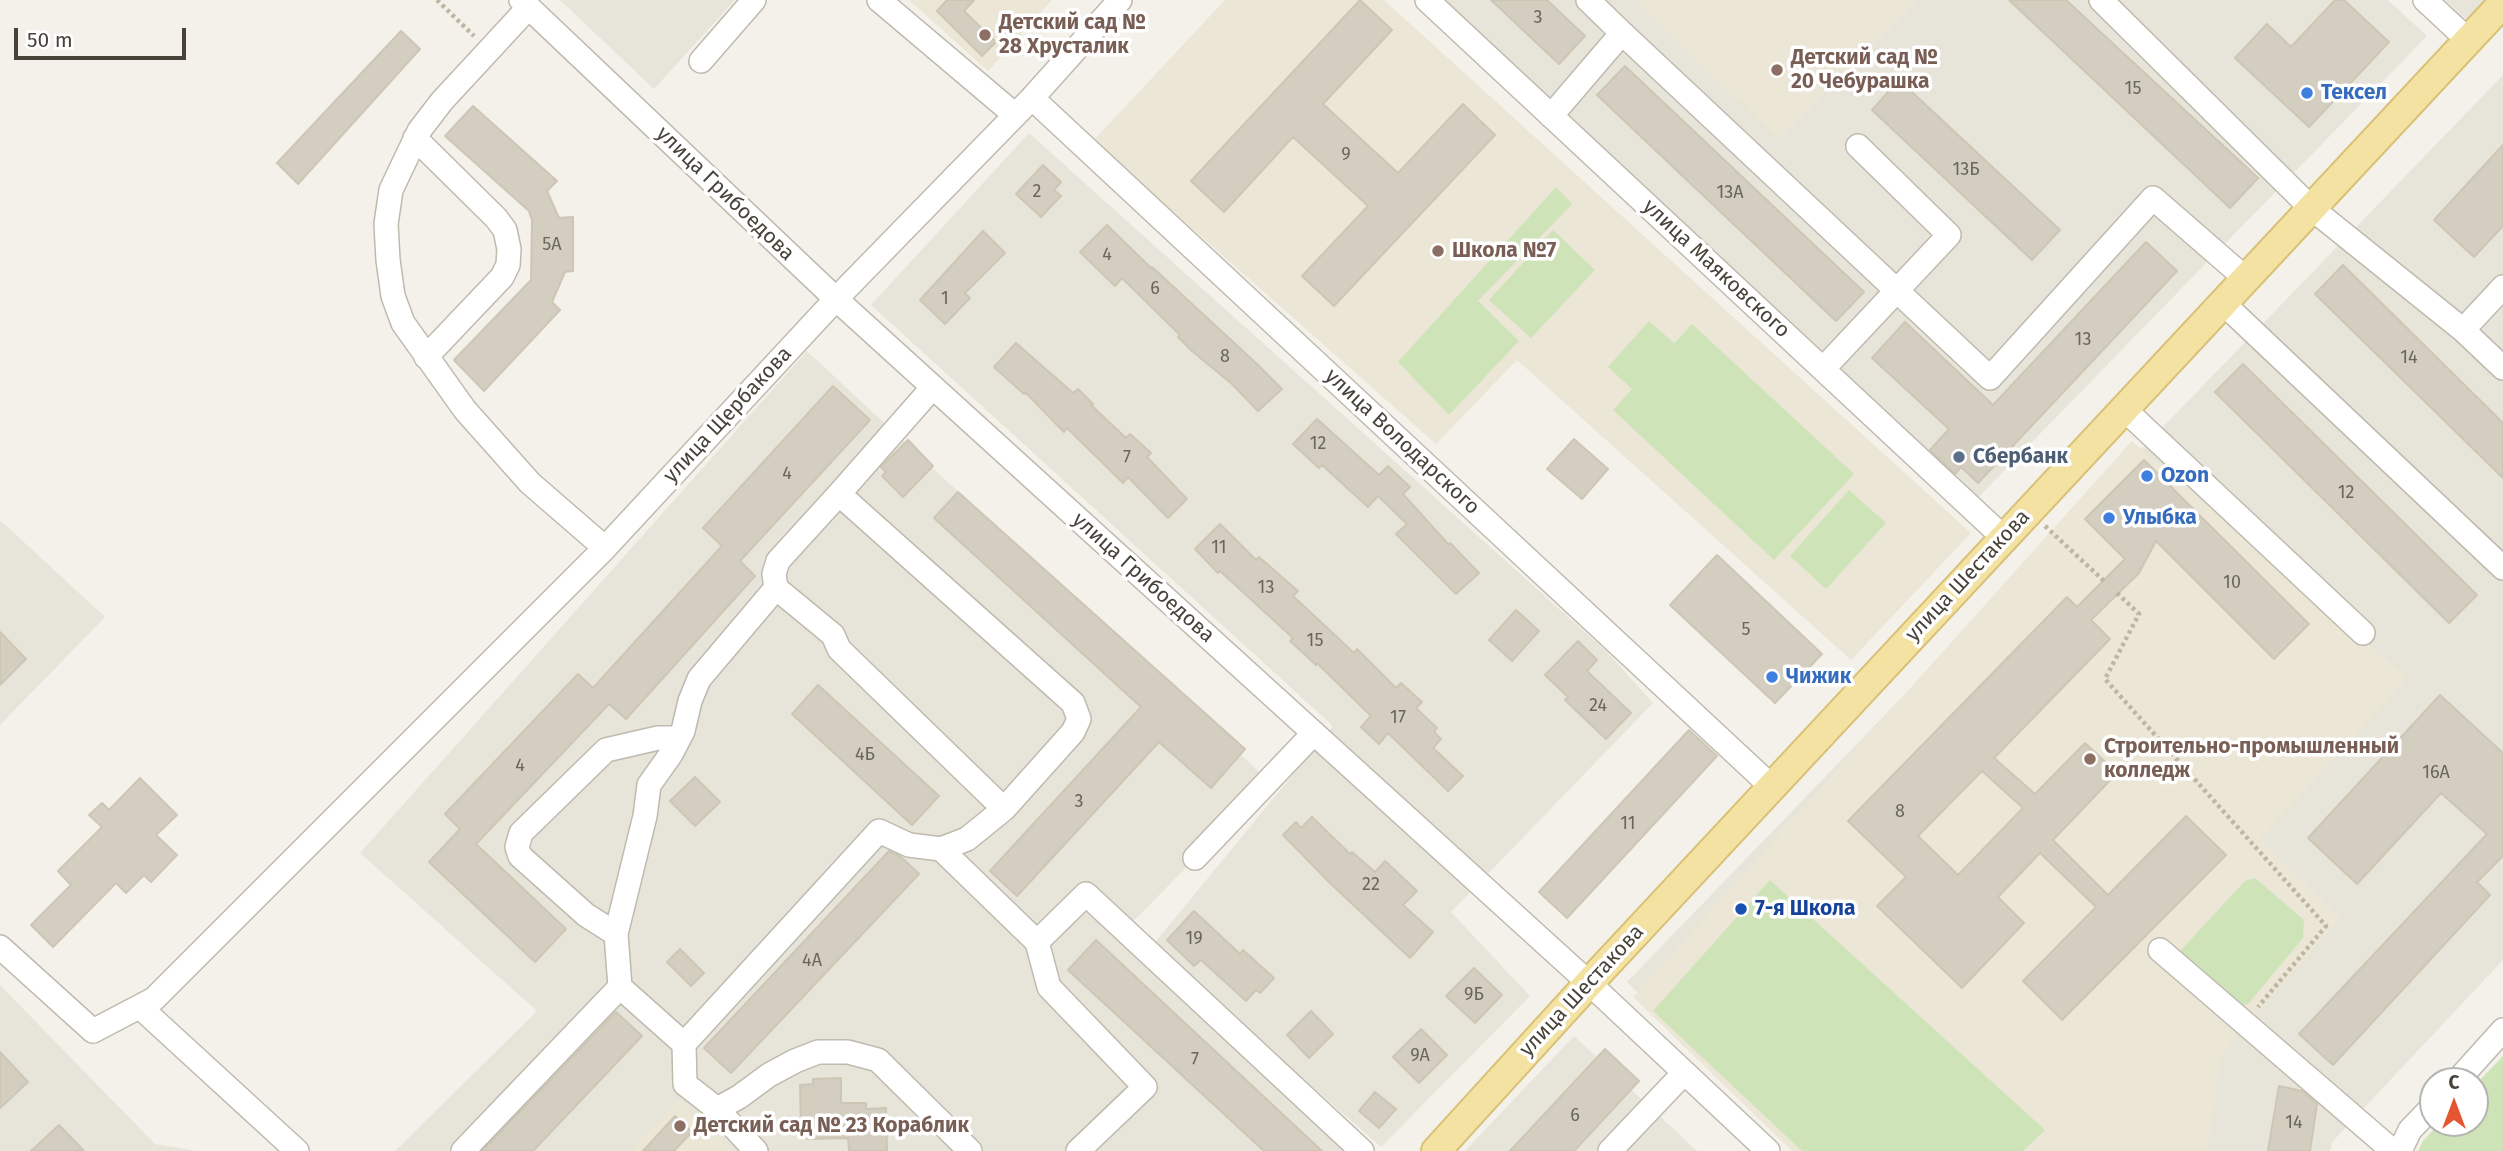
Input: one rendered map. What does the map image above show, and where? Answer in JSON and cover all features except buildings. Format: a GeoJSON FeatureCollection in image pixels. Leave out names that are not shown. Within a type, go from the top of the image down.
{"type":"FeatureCollection","features":[{"type":"Feature","properties":{"kind":"main road","name":"улица Шестакова"},"geometry":{"type":"LineString","coordinates":[[1436,1151],[1589,983],[2503,3]]}},
{"type":"Feature","properties":{"kind":"street"},"geometry":{"type":"LineString","coordinates":[[701,61],[754,0]]}},
{"type":"Feature","properties":{"kind":"street"},"geometry":{"type":"LineString","coordinates":[[879,0],[1015,115]]}},
{"type":"Feature","properties":{"kind":"street","name":"улица Щербакова"},"geometry":{"type":"LineString","coordinates":[[0,947],[93,1031],[154,999],[605,548],[836,299],[1032,98],[1120,0]]}},
{"type":"Feature","properties":{"kind":"street","name":"улица Маяковского"},"geometry":{"type":"LineString","coordinates":[[1427,0],[2004,538]]}},
{"type":"Feature","properties":{"kind":"street"},"geometry":{"type":"LineString","coordinates":[[1588,0],[1990,378],[2153,198],[2245,278]]}},
{"type":"Feature","properties":{"kind":"street"},"geometry":{"type":"LineString","coordinates":[[2101,0],[2311,207],[2463,330],[2503,368]]}},
{"type":"Feature","properties":{"kind":"street"},"geometry":{"type":"LineString","coordinates":[[2426,0],[2468,40]]}},
{"type":"Feature","properties":{"kind":"street"},"geometry":{"type":"LineString","coordinates":[[525,4],[489,51],[442,101],[415,138],[391,190],[386,223],[393,296],[403,323],[465,410],[530,483],[605,548]]}},
{"type":"Feature","properties":{"kind":"street","name":"улица Грибоедова"},"geometry":{"type":"LineString","coordinates":[[525,4],[836,299],[1589,983],[1769,1151]]}},
{"type":"Feature","properties":{"kind":"street"},"geometry":{"type":"LineString","coordinates":[[1551,116],[1622,33]]}},
{"type":"Feature","properties":{"kind":"street","name":"улица Володарского"},"geometry":{"type":"LineString","coordinates":[[1032,98],[1772,787]]}},
{"type":"Feature","properties":{"kind":"street"},"geometry":{"type":"LineString","coordinates":[[415,138],[496,218],[505,230],[509,249],[508,265],[502,277],[426,357]]}},
{"type":"Feature","properties":{"kind":"street"},"geometry":{"type":"LineString","coordinates":[[1823,369],[1949,234],[1858,146]]}},
{"type":"Feature","properties":{"kind":"street"},"geometry":{"type":"LineString","coordinates":[[2463,330],[2503,288]]}},
{"type":"Feature","properties":{"kind":"street"},"geometry":{"type":"LineString","coordinates":[[2222,303],[2503,568]]}},
{"type":"Feature","properties":{"kind":"street"},"geometry":{"type":"LineString","coordinates":[[933,387],[778,561],[774,574],[776,588],[833,635],[839,649],[1004,809]]}},
{"type":"Feature","properties":{"kind":"street"},"geometry":{"type":"LineString","coordinates":[[2124,409],[2363,633]]}},
{"type":"Feature","properties":{"kind":"street"},"geometry":{"type":"LineString","coordinates":[[756,1151],[717,1109],[685,1084],[684,1044],[879,831],[909,845],[941,849],[967,839],[1004,809],[1073,732],[1079,719],[1073,704],[839,494]]}},
{"type":"Feature","properties":{"kind":"street"},"geometry":{"type":"LineString","coordinates":[[684,1044],[620,987],[616,934],[645,816],[649,785],[679,738],[699,679],[776,588]]}},
{"type":"Feature","properties":{"kind":"street"},"geometry":{"type":"LineString","coordinates":[[1195,858],[1314,733]]}},
{"type":"Feature","properties":{"kind":"street"},"geometry":{"type":"LineString","coordinates":[[616,934],[586,915],[520,856],[517,847],[522,833],[606,750],[658,738],[679,738]]}},
{"type":"Feature","properties":{"kind":"street"},"geometry":{"type":"LineString","coordinates":[[941,849],[1037,942],[1049,987],[1145,1087],[1078,1151]]}},
{"type":"Feature","properties":{"kind":"street"},"geometry":{"type":"LineString","coordinates":[[1037,942],[1086,894],[1362,1151]]}},
{"type":"Feature","properties":{"kind":"street"},"geometry":{"type":"LineString","coordinates":[[2161,950],[2393,1151]]}},
{"type":"Feature","properties":{"kind":"street"},"geometry":{"type":"LineString","coordinates":[[463,1151],[620,987]]}},
{"type":"Feature","properties":{"kind":"street"},"geometry":{"type":"LineString","coordinates":[[141,1008],[297,1151]]}},
{"type":"Feature","properties":{"kind":"street"},"geometry":{"type":"LineString","coordinates":[[2469,1067],[2503,1030]]}},
{"type":"Feature","properties":{"kind":"street"},"geometry":{"type":"LineString","coordinates":[[717,1109],[794,1061],[818,1052],[848,1052],[878,1060],[971,1151]]}},
{"type":"Feature","properties":{"kind":"street"},"geometry":{"type":"LineString","coordinates":[[1610,1151],[1684,1073]]}},
{"type":"Feature","properties":{"kind":"street"},"geometry":{"type":"LineString","coordinates":[[2400,1151],[2410,1130],[2419,1121]]}},
{"type":"Feature","properties":{"kind":"path"},"geometry":{"type":"LineString","coordinates":[[437,0],[489,51]]}},
{"type":"Feature","properties":{"kind":"path"},"geometry":{"type":"LineString","coordinates":[[2044,525],[2104,580]]}},
{"type":"Feature","properties":{"kind":"path"},"geometry":{"type":"LineString","coordinates":[[2117,593],[2139,614],[2105,679],[2326,926],[2244,1024]]}},
{"type":"Feature","properties":{"kind":"shaded area"},"geometry":{"type":"Polygon","coordinates":[[[560,0],[735,0],[654,89],[560,0]]]}},
{"type":"Feature","properties":{"kind":"shaded area","name":"Детский сад № 28 Хрусталик"},"geometry":{"type":"Polygon","coordinates":[[[909,0],[1052,0],[988,71],[909,0]]]}},
{"type":"Feature","properties":{"kind":"shaded area","name":"Школа №7"},"geometry":{"type":"Polygon","coordinates":[[[1225,0],[1384,0],[1971,533],[1851,660],[1517,360],[1436,444],[1093,141],[1225,0]]]}},
{"type":"Feature","properties":{"kind":"shaded area"},"geometry":{"type":"Polygon","coordinates":[[[1439,0],[2388,0],[2427,36],[1967,509],[1439,0]]]}},
{"type":"Feature","properties":{"kind":"shaded area","name":"Детский сад № 20 Чебурашка"},"geometry":{"type":"Polygon","coordinates":[[[1633,0],[1918,0],[1779,139],[1633,0]]]}},
{"type":"Feature","properties":{"kind":"shaded area"},"geometry":{"type":"Polygon","coordinates":[[[2445,0],[2486,0],[2467,20],[2445,0]]]}},
{"type":"Feature","properties":{"kind":"shaded area"},"geometry":{"type":"Polygon","coordinates":[[[2503,75],[2503,960],[2333,1141],[2330,1151],[1796,1151],[1627,982],[2503,75]]]}},
{"type":"Feature","properties":{"kind":"shaded area"},"geometry":{"type":"Polygon","coordinates":[[[1029,133],[1606,651],[1653,703],[1451,912],[1530,996],[1381,1147],[1152,946],[1333,726],[871,305],[1029,133]]]}},
{"type":"Feature","properties":{"kind":"shaded area"},"geometry":{"type":"Polygon","coordinates":[[[807,351],[1270,782],[1118,937],[1351,1151],[395,1151],[537,1011],[360,853],[807,351]]]}},
{"type":"Feature","properties":{"kind":"shaded area","name":"Строительно-промышленный колледж"},"geometry":{"type":"Polygon","coordinates":[[[2132,441],[2408,678],[2260,839],[2341,918],[2222,1053],[2207,1151],[1792,1151],[1633,997],[2132,441]]]}},
{"type":"Feature","properties":{"kind":"shaded area"},"geometry":{"type":"Polygon","coordinates":[[[0,520],[105,617],[0,725],[0,520]]]}},
{"type":"Feature","properties":{"kind":"shaded area"},"geometry":{"type":"Polygon","coordinates":[[[0,985],[155,1144],[197,1151],[0,1151],[0,985]]]}},
{"type":"Feature","properties":{"kind":"shaded area"},"geometry":{"type":"Polygon","coordinates":[[[1574,1036],[1697,1151],[1465,1151],[1574,1036]]]}},
{"type":"Feature","properties":{"kind":"shaded area","name":"Детский сад № 23 Кораблик"},"geometry":{"type":"Polygon","coordinates":[[[678,1100],[732,1151],[631,1151],[678,1100]]]}},
{"type":"Feature","properties":{"kind":"green space"},"geometry":{"type":"Polygon","coordinates":[[[1556,187],[1572,204],[1478,301],[1519,341],[1449,415],[1398,362],[1556,187]]]}},
{"type":"Feature","properties":{"kind":"green space"},"geometry":{"type":"Polygon","coordinates":[[[1553,230],[1595,270],[1531,338],[1489,300],[1553,230]]]}},
{"type":"Feature","properties":{"kind":"green space"},"geometry":{"type":"Polygon","coordinates":[[[1649,321],[1674,343],[1664,355],[1692,324],[1854,474],[1774,560],[1613,410],[1632,389],[1608,367],[1649,321]]]}},
{"type":"Feature","properties":{"kind":"green space"},"geometry":{"type":"Polygon","coordinates":[[[1849,490],[1886,523],[1826,589],[1790,556],[1849,490]]]}},
{"type":"Feature","properties":{"kind":"green space"},"geometry":{"type":"Polygon","coordinates":[[[2255,878],[2304,920],[2303,938],[2249,1003],[2238,1008],[2181,961],[2181,950],[2245,881],[2255,878]]]}},
{"type":"Feature","properties":{"kind":"green space"},"geometry":{"type":"Polygon","coordinates":[[[1770,880],[2045,1130],[2023,1151],[1802,1151],[1653,1011],[1770,880]]]}},
{"type":"Feature","properties":{"kind":"green space"},"geometry":{"type":"Polygon","coordinates":[[[2503,1056],[2503,1151],[2418,1151],[2427,1137],[2489,1137],[2489,1070],[2503,1056]]]}},
{"type":"Feature","properties":{"kind":"place","name":"Детский сад № 28 Хрусталик"},"geometry":{"type":"Point","coordinates":[985,35]}},
{"type":"Feature","properties":{"kind":"place","name":"Детский сад № 20 Чебурашка"},"geometry":{"type":"Point","coordinates":[1777,70]}},
{"type":"Feature","properties":{"kind":"place","name":"Тексел"},"geometry":{"type":"Point","coordinates":[2307,93]}},
{"type":"Feature","properties":{"kind":"place","name":"Школа №7"},"geometry":{"type":"Point","coordinates":[1438,251]}},
{"type":"Feature","properties":{"kind":"place","name":"Сбербанк"},"geometry":{"type":"Point","coordinates":[1959,457]}},
{"type":"Feature","properties":{"kind":"place","name":"Ozon"},"geometry":{"type":"Point","coordinates":[2147,476]}},
{"type":"Feature","properties":{"kind":"place","name":"Улыбка"},"geometry":{"type":"Point","coordinates":[2109,518]}},
{"type":"Feature","properties":{"kind":"place","name":"Чижик"},"geometry":{"type":"Point","coordinates":[1772,677]}},
{"type":"Feature","properties":{"kind":"place","name":"Строительно-промышленный колледж"},"geometry":{"type":"Point","coordinates":[2090,759]}},
{"type":"Feature","properties":{"kind":"place","name":"7-я Школа"},"geometry":{"type":"Point","coordinates":[1741,909]}},
{"type":"Feature","properties":{"kind":"place","name":"Детский сад № 23 Кораблик"},"geometry":{"type":"Point","coordinates":[680,1126]}}]}
